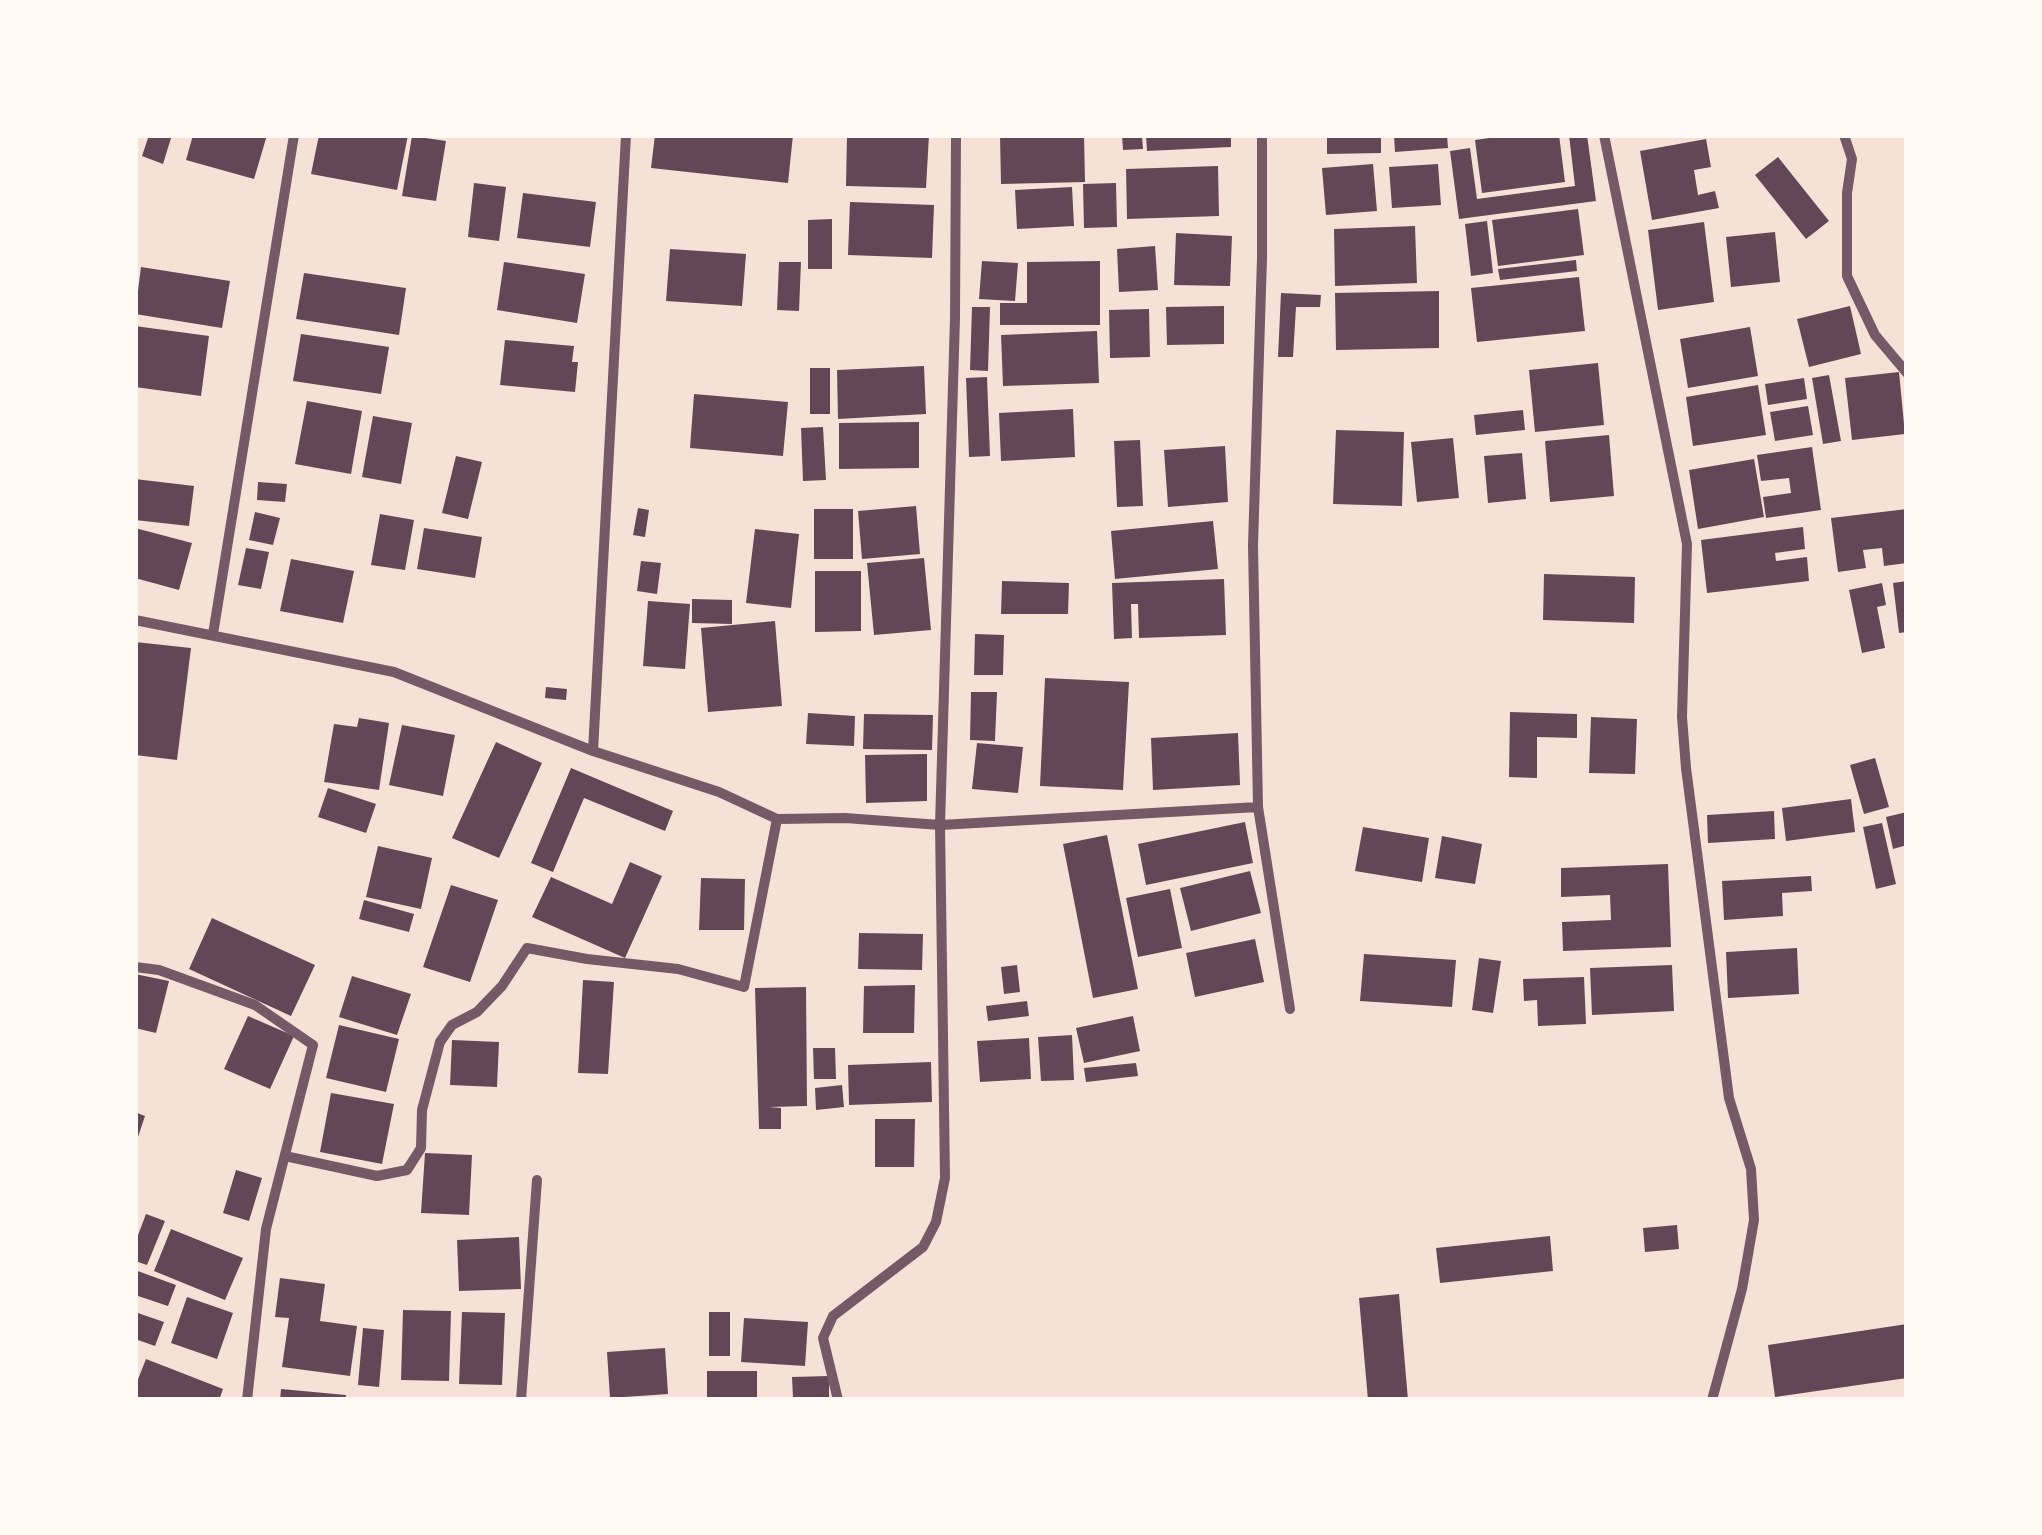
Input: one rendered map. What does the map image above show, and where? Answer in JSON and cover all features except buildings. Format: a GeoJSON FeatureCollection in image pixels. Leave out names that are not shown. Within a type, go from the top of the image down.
{"type":"FeatureCollection","features":[{"type":"Feature","properties":{"kind":"street"},"geometry":{"type":"LineString","coordinates":[[213,634],[294,135]]}},
{"type":"Feature","properties":{"kind":"street"},"geometry":{"type":"LineString","coordinates":[[594,751],[626,135]]}},
{"type":"Feature","properties":{"kind":"street"},"geometry":{"type":"LineString","coordinates":[[838,1400],[822,1338],[833,1316],[922,1247],[936,1222],[945,1178],[940,825],[955,318],[956,135]]}},
{"type":"Feature","properties":{"kind":"street"},"geometry":{"type":"LineString","coordinates":[[1262,135],[1254,545],[1258,807],[1290,1009]]}},
{"type":"Feature","properties":{"kind":"street"},"geometry":{"type":"LineString","coordinates":[[1604,135],[1688,544],[1682,717],[1686,768],[1729,1098],[1752,1169],[1754,1220],[1742,1289],[1712,1400]]}},
{"type":"Feature","properties":{"kind":"street"},"geometry":{"type":"LineString","coordinates":[[1844,135],[1852,159],[1847,193],[1847,276],[1875,335],[1907,373]]}},
{"type":"Feature","properties":{"kind":"street"},"geometry":{"type":"LineString","coordinates":[[135,620],[394,672],[594,751],[719,792],[776,819],[845,818],[940,825],[1258,807]]}},
{"type":"Feature","properties":{"kind":"street"},"geometry":{"type":"LineString","coordinates":[[285,1156],[377,1176],[407,1170],[421,1148],[422,1110],[440,1042],[452,1025],[477,1012],[502,986],[527,948],[678,968],[744,988],[776,819]]}},
{"type":"Feature","properties":{"kind":"street"},"geometry":{"type":"LineString","coordinates":[[135,967],[159,970],[255,1005],[314,1044],[266,1230],[247,1400]]}},
{"type":"Feature","properties":{"kind":"street"},"geometry":{"type":"LineString","coordinates":[[521,1400],[536,1180]]}}]}
